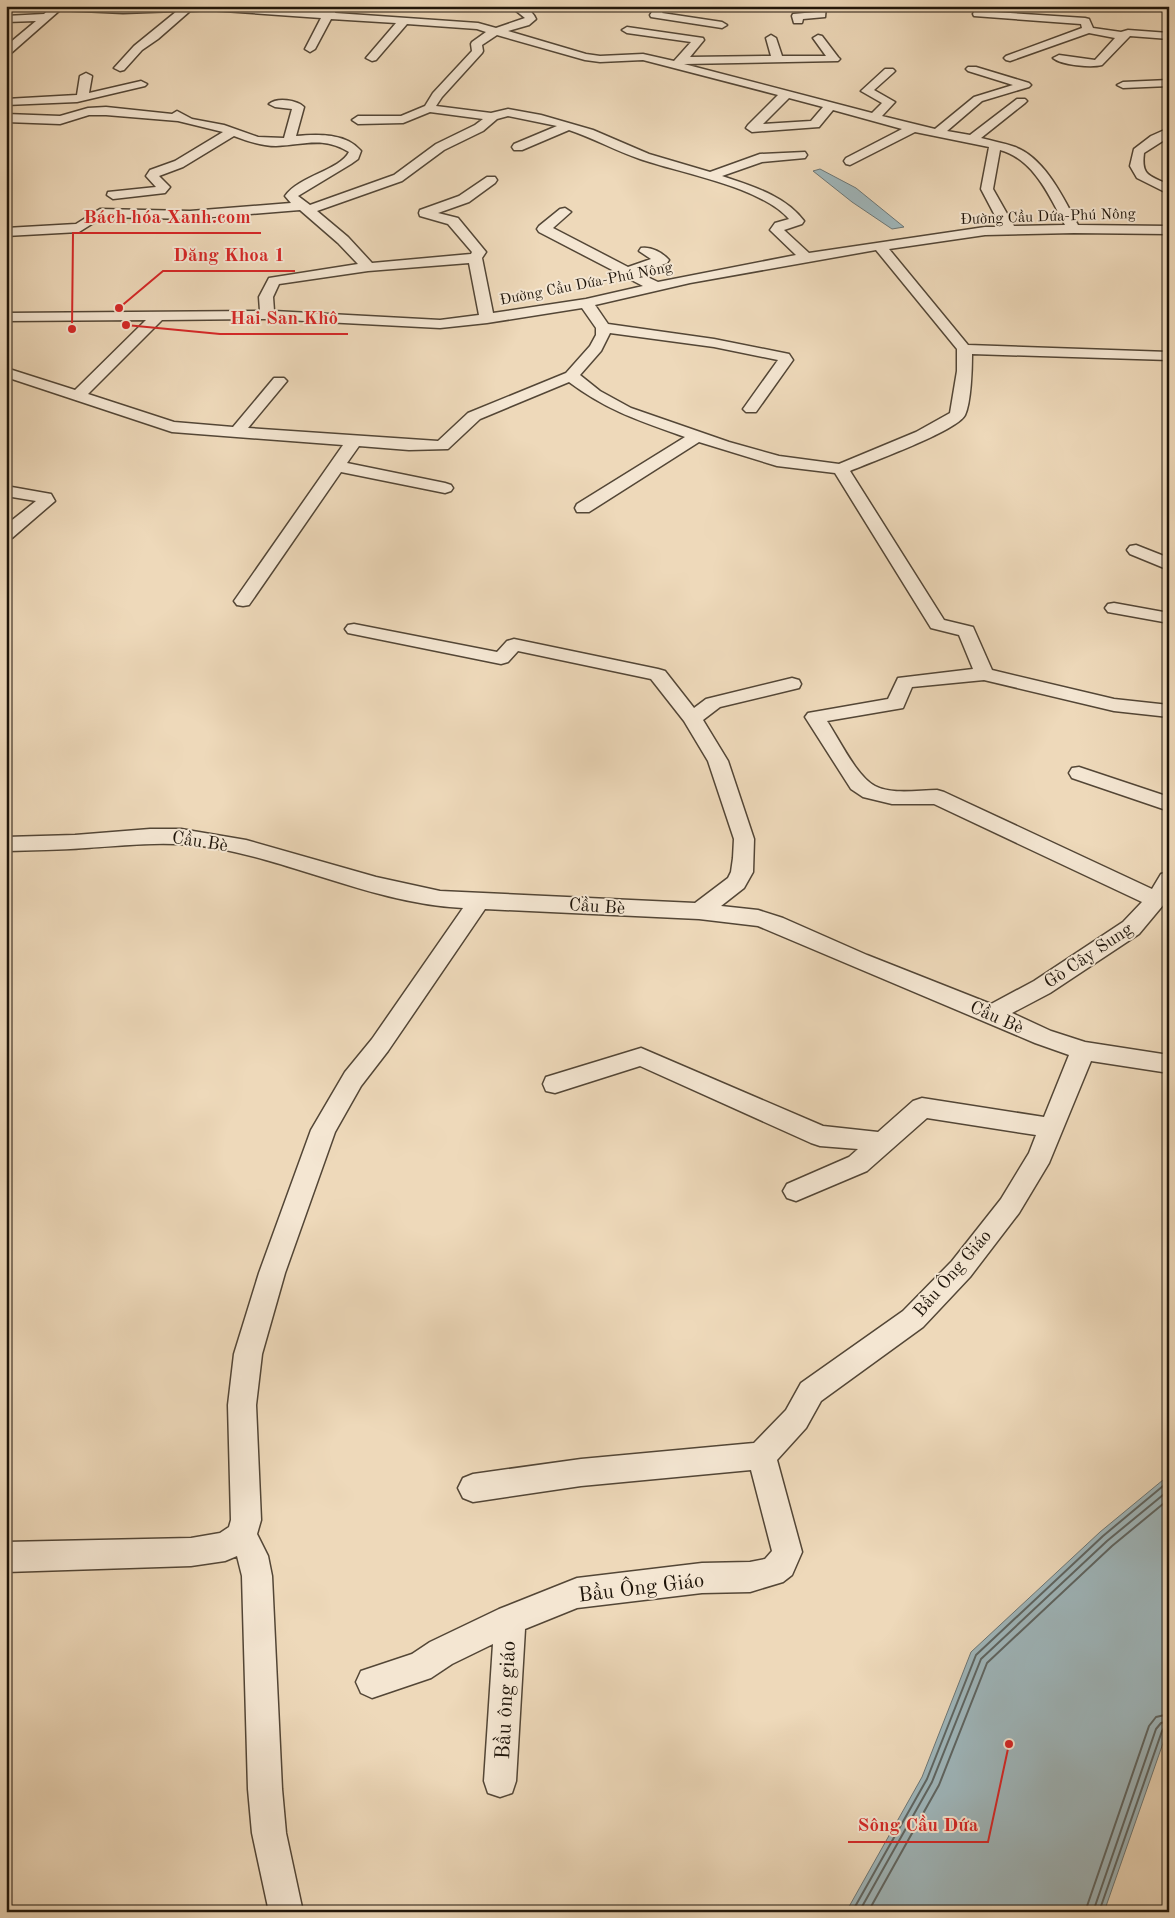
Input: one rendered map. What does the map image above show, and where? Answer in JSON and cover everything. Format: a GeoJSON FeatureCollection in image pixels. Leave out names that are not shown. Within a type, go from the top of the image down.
{"type":"FeatureCollection","features":[{"type":"Feature","properties":{"kind":"street"},"geometry":{"type":"LineString","coordinates":[[6,52],[58,6],[123,10],[191,7],[330,10],[405,20],[478,26],[530,43],[585,57],[600,59],[643,57],[679,63],[829,107],[1013,150],[1033,165],[1049,183],[1074,229]]}},
{"type":"Feature","properties":{"kind":"street"},"geometry":{"type":"LineString","coordinates":[[429,108],[437,95],[478,51],[476,44],[479,40],[487,35],[526,23],[531,19],[529,15],[515,6]]}},
{"type":"Feature","properties":{"kind":"street"},"geometry":{"type":"LineString","coordinates":[[662,6],[655,15],[722,25]]}},
{"type":"Feature","properties":{"kind":"street"},"geometry":{"type":"LineString","coordinates":[[798,21],[797,16],[821,14],[821,6]]}},
{"type":"Feature","properties":{"kind":"street"},"geometry":{"type":"LineString","coordinates":[[120,68],[138,48],[154,37],[165,25],[191,7]]}},
{"type":"Feature","properties":{"kind":"street"},"geometry":{"type":"LineString","coordinates":[[310,49],[330,10]]}},
{"type":"Feature","properties":{"kind":"street"},"geometry":{"type":"LineString","coordinates":[[978,14],[1004,11],[1088,22],[1123,36]]}},
{"type":"Feature","properties":{"kind":"street"},"geometry":{"type":"LineString","coordinates":[[6,19],[46,17]]}},
{"type":"Feature","properties":{"kind":"street"},"geometry":{"type":"LineString","coordinates":[[372,58],[405,20]]}},
{"type":"Feature","properties":{"kind":"street"},"geometry":{"type":"LineString","coordinates":[[1010,58],[1088,22]]}},
{"type":"Feature","properties":{"kind":"street"},"geometry":{"type":"LineString","coordinates":[[627,30],[699,40],[679,63]]}},
{"type":"Feature","properties":{"kind":"street"},"geometry":{"type":"LineString","coordinates":[[1059,58],[1086,63],[1098,63],[1123,36],[1137,32],[1169,36]]}},
{"type":"Feature","properties":{"kind":"street"},"geometry":{"type":"LineString","coordinates":[[771,38],[777,59]]}},
{"type":"Feature","properties":{"kind":"street"},"geometry":{"type":"LineString","coordinates":[[679,63],[834,58],[818,38]]}},
{"type":"Feature","properties":{"kind":"street"},"geometry":{"type":"LineString","coordinates":[[709,73],[745,70],[837,69]]}},
{"type":"Feature","properties":{"kind":"street"},"geometry":{"type":"LineString","coordinates":[[937,133],[978,99],[1025,85],[972,69]]}},
{"type":"Feature","properties":{"kind":"street"},"geometry":{"type":"LineString","coordinates":[[874,118],[889,102],[867,91],[889,71]]}},
{"type":"Feature","properties":{"kind":"street"},"geometry":{"type":"LineString","coordinates":[[85,113],[80,98],[86,76]]}},
{"type":"Feature","properties":{"kind":"street"},"geometry":{"type":"LineString","coordinates":[[1123,85],[1168,82]]}},
{"type":"Feature","properties":{"kind":"street"},"geometry":{"type":"LineString","coordinates":[[6,102],[80,98],[141,84]]}},
{"type":"Feature","properties":{"kind":"street"},"geometry":{"type":"LineString","coordinates":[[786,94],[752,128],[815,124],[829,107]]}},
{"type":"Feature","properties":{"kind":"street"},"geometry":{"type":"LineString","coordinates":[[972,139],[1021,101]]}},
{"type":"Feature","properties":{"kind":"street"},"geometry":{"type":"LineString","coordinates":[[275,104],[291,104],[298,107],[289,141]]}},
{"type":"Feature","properties":{"kind":"street"},"geometry":{"type":"LineString","coordinates":[[358,120],[402,119],[429,108],[493,117]]}},
{"type":"Feature","properties":{"kind":"street"},"geometry":{"type":"LineString","coordinates":[[6,118],[60,120],[85,113],[118,112],[178,116],[261,141],[281,143],[308,137],[321,137],[346,145],[356,153],[341,167],[292,194],[292,198],[356,252],[368,267]]}},
{"type":"Feature","properties":{"kind":"street"},"geometry":{"type":"LineString","coordinates":[[6,232],[79,228],[100,213],[190,215],[305,208],[398,178],[440,146],[479,128],[493,117],[502,113],[512,113],[587,132],[646,157],[745,188],[783,207],[797,221],[780,226],[777,230],[806,258]]}},
{"type":"Feature","properties":{"kind":"street"},"geometry":{"type":"LineString","coordinates":[[518,147],[568,126]]}},
{"type":"Feature","properties":{"kind":"street"},"geometry":{"type":"LineString","coordinates":[[850,161],[913,128]]}},
{"type":"Feature","properties":{"kind":"street"},"geometry":{"type":"LineString","coordinates":[[113,195],[161,190],[164,187],[153,174],[179,164],[232,132]]}},
{"type":"Feature","properties":{"kind":"street"},"geometry":{"type":"LineString","coordinates":[[1169,133],[1156,139],[1138,152],[1136,166],[1141,174],[1169,190]]}},
{"type":"Feature","properties":{"kind":"street"},"geometry":{"type":"LineString","coordinates":[[995,145],[987,188],[1010,230]]}},
{"type":"Feature","properties":{"kind":"street"},"geometry":{"type":"LineString","coordinates":[[709,178],[760,158],[801,155]]}},
{"type":"Feature","properties":{"kind":"street"},"geometry":{"type":"LineString","coordinates":[[487,319],[475,258],[479,252],[453,221],[425,213],[464,199],[490,180]]}},
{"type":"Feature","properties":{"kind":"street"},"geometry":{"type":"LineString","coordinates":[[565,212],[544,229],[654,286]]}},
{"type":"Feature","properties":{"kind":"street","name":"Đường Cầu Dứa-Phú Nông"},"geometry":{"type":"LineString","coordinates":[[6,317],[267,315],[440,324],[487,319],[586,303],[654,286],[806,258],[985,231],[1074,229],[1169,230]]}},
{"type":"Feature","properties":{"kind":"street"},"geometry":{"type":"LineString","coordinates":[[571,376],[584,387],[610,403],[698,436],[777,460],[840,469],[922,435],[954,419],[958,414],[966,371],[964,349],[880,246]]}},
{"type":"Feature","properties":{"kind":"street"},"geometry":{"type":"LineString","coordinates":[[627,272],[662,260],[646,251]]}},
{"type":"Feature","properties":{"kind":"street"},"geometry":{"type":"LineString","coordinates":[[267,315],[266,297],[274,281],[368,267],[428,264],[475,258]]}},
{"type":"Feature","properties":{"kind":"street"},"geometry":{"type":"LineString","coordinates":[[6,372],[172,427],[442,446],[474,416],[571,376],[596,348],[603,335],[603,328],[586,303]]}},
{"type":"Feature","properties":{"kind":"street"},"geometry":{"type":"LineString","coordinates":[[79,395],[158,316]]}},
{"type":"Feature","properties":{"kind":"street"},"geometry":{"type":"LineString","coordinates":[[603,328],[714,343],[784,357],[786,360],[751,409]]}},
{"type":"Feature","properties":{"kind":"street"},"geometry":{"type":"LineString","coordinates":[[964,349],[1169,356]]}},
{"type":"Feature","properties":{"kind":"street"},"geometry":{"type":"LineString","coordinates":[[236,433],[279,380]]}},
{"type":"Feature","properties":{"kind":"street"},"geometry":{"type":"LineString","coordinates":[[583,508],[698,436]]}},
{"type":"Feature","properties":{"kind":"street"},"geometry":{"type":"LineString","coordinates":[[243,601],[354,441]]}},
{"type":"Feature","properties":{"kind":"street"},"geometry":{"type":"LineString","coordinates":[[337,466],[445,488]]}},
{"type":"Feature","properties":{"kind":"street"},"geometry":{"type":"LineString","coordinates":[[840,469],[937,624],[967,631],[984,674]]}},
{"type":"Feature","properties":{"kind":"street"},"geometry":{"type":"LineString","coordinates":[[6,491],[45,498],[47,501],[6,534]]}},
{"type":"Feature","properties":{"kind":"street"},"geometry":{"type":"LineString","coordinates":[[1136,550],[1169,565]]}},
{"type":"Feature","properties":{"kind":"street"},"geometry":{"type":"LineString","coordinates":[[1114,608],[1169,618]]}},
{"type":"Feature","properties":{"kind":"street"},"geometry":{"type":"LineString","coordinates":[[354,630],[501,658],[514,645],[597,660],[658,675],[692,718],[718,761],[744,839],[742,872],[736,883],[698,911]]}},
{"type":"Feature","properties":{"kind":"street"},"geometry":{"type":"LineString","coordinates":[[1158,900],[937,797],[892,797],[870,792],[858,784],[815,717],[896,704],[904,682],[984,674],[1114,705],[1169,711]]}},
{"type":"Feature","properties":{"kind":"street"},"geometry":{"type":"LineString","coordinates":[[692,718],[713,702],[792,684]]}},
{"type":"Feature","properties":{"kind":"street"},"geometry":{"type":"LineString","coordinates":[[1079,773],[1169,804]]}},
{"type":"Feature","properties":{"kind":"street","name":"Cầu Bè"},"geometry":{"type":"LineString","coordinates":[[6,844],[70,842],[135,836],[182,836],[248,849],[411,894],[478,902],[698,911],[758,918],[775,923],[859,961],[992,1014],[1043,1037],[1083,1051],[1169,1064]]}},
{"type":"Feature","properties":{"kind":"street","name":"Gò Cây Sung"},"geometry":{"type":"LineString","coordinates":[[992,1014],[1042,987],[1131,928],[1158,900],[1169,879]]}},
{"type":"Feature","properties":{"kind":"street"},"geometry":{"type":"LineString","coordinates":[[286,1912],[269,1833],[265,1789],[257,1576],[253,1556],[242,1536],[246,1520],[242,1405],[248,1354],[272,1273],[323,1130],[353,1079],[380,1045],[478,902]]}},
{"type":"Feature","properties":{"kind":"street","name":"Bầu Ông Giáo"},"geometry":{"type":"LineString","coordinates":[[372,1682],[420,1667],[441,1653],[510,1620],[577,1593],[702,1578],[750,1576],[772,1572],[781,1565],[786,1552],[784,1536],[761,1456],[796,1419],[811,1392],[913,1319],[961,1269],[1010,1206],[1040,1156],[1083,1051]]}},
{"type":"Feature","properties":{"kind":"street"},"geometry":{"type":"LineString","coordinates":[[555,1084],[642,1057],[820,1136],[882,1142]]}},
{"type":"Feature","properties":{"kind":"street"},"geometry":{"type":"LineString","coordinates":[[796,1191],[858,1164],[922,1108],[1052,1128]]}},
{"type":"Feature","properties":{"kind":"street"},"geometry":{"type":"LineString","coordinates":[[473,1488],[624,1467],[761,1456]]}},
{"type":"Feature","properties":{"kind":"street"},"geometry":{"type":"LineString","coordinates":[[6,1557],[191,1552],[224,1546],[242,1536]]}},
{"type":"Feature","properties":{"kind":"street","name":"Bầu ông giáo"},"geometry":{"type":"LineString","coordinates":[[500,1781],[510,1620]]}},
{"type":"Feature","properties":{"kind":"water"},"geometry":{"type":"Polygon","coordinates":[[[820,169],[856,188],[904,227],[892,229],[852,202],[813,171],[820,169]]]}},
{"type":"Feature","properties":{"kind":"water"},"geometry":{"type":"Polygon","coordinates":[[[1169,1475],[1169,1726],[1104,1912],[846,1912],[922,1777],[971,1652],[1100,1532],[1169,1475]]]}},
{"type":"Feature","properties":{"kind":"place","name":"Dăng Khoa 1"},"geometry":{"type":"Point","coordinates":[119,308]}},
{"type":"Feature","properties":{"kind":"place","name":"Hai San Khô"},"geometry":{"type":"Point","coordinates":[126,325]}},
{"type":"Feature","properties":{"kind":"place","name":"Bách hóa Xanh.com"},"geometry":{"type":"Point","coordinates":[72,329]}},
{"type":"Feature","properties":{"kind":"place","name":"Sông Cầu Dứa"},"geometry":{"type":"Point","coordinates":[1009,1744]}}]}
